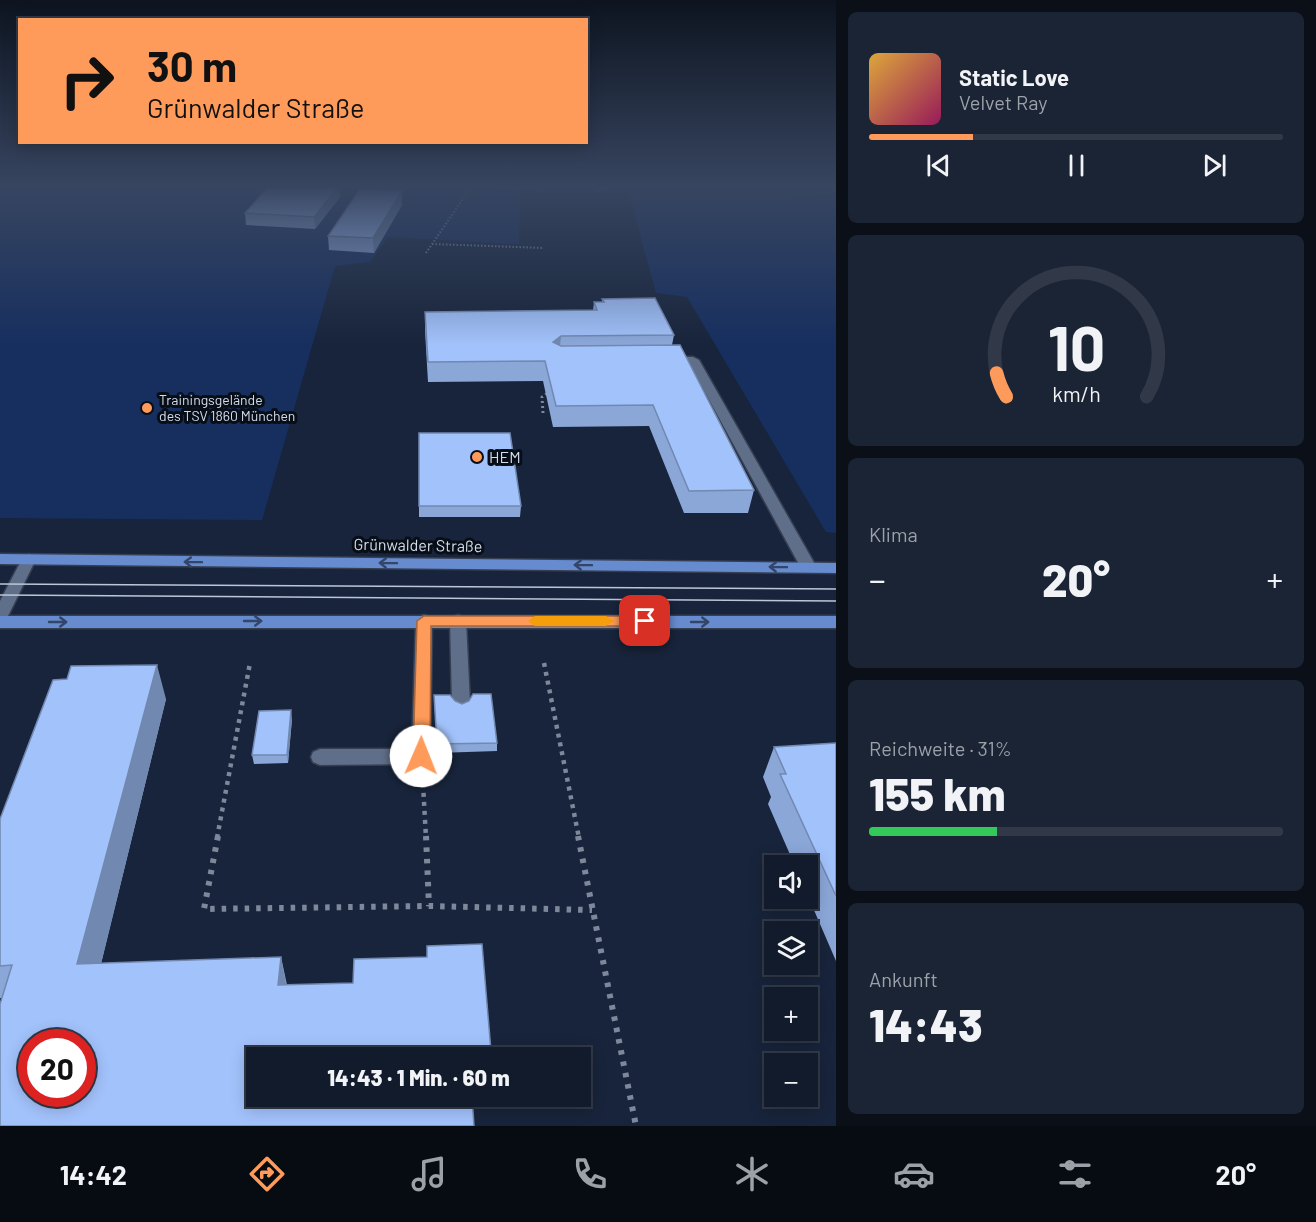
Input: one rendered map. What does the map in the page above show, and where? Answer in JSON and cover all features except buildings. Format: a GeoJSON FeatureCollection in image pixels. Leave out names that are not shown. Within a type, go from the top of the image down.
{"type":"FeatureCollection","features":[{"type":"Feature","properties":{"kind":"main road","name":"Grünwalder Straße"},"geometry":{"type":"LineString","coordinates":[[0,559],[836,568]]}},
{"type":"Feature","properties":{"kind":"main road"},"geometry":{"type":"LineString","coordinates":[[0,622],[836,622]]}},
{"type":"Feature","properties":{"kind":"street"},"geometry":{"type":"LineString","coordinates":[[659,360],[693,360],[809,567]]}},
{"type":"Feature","properties":{"kind":"street"},"geometry":{"type":"LineString","coordinates":[[0,616],[29,559]]}},
{"type":"Feature","properties":{"kind":"street"},"geometry":{"type":"LineString","coordinates":[[320,757],[421,756],[424,621]]}},
{"type":"Feature","properties":{"kind":"street"},"geometry":{"type":"LineString","coordinates":[[458,621],[461,703]]}},
{"type":"Feature","properties":{"kind":"path"},"geometry":{"type":"LineString","coordinates":[[426,254],[435,240]]}},
{"type":"Feature","properties":{"kind":"path"},"geometry":{"type":"LineString","coordinates":[[432,244],[544,248]]}},
{"type":"Feature","properties":{"kind":"path"},"geometry":{"type":"LineString","coordinates":[[543,413],[542,397],[552,391]]}},
{"type":"Feature","properties":{"kind":"path"},"geometry":{"type":"LineString","coordinates":[[249,663],[204,909],[429,906],[592,910]]}},
{"type":"Feature","properties":{"kind":"path"},"geometry":{"type":"LineString","coordinates":[[544,663],[636,1126]]}},
{"type":"Feature","properties":{"kind":"path"},"geometry":{"type":"LineString","coordinates":[[421,756],[429,906]]}},
{"type":"Feature","properties":{"kind":"shaded area","name":"Trainingsgelände des TSV 1860 München"},"geometry":{"type":"Polygon","coordinates":[[[0,240],[386,240],[370,262],[335,266],[262,520],[0,518],[0,240]]]}},
{"type":"Feature","properties":{"kind":"shaded area","name":"Trainingsgelände des TSV 1860 München"},"geometry":{"type":"Polygon","coordinates":[[[436,240],[519,240],[519,244],[436,240]]]}},
{"type":"Feature","properties":{"kind":"shaded area"},"geometry":{"type":"Polygon","coordinates":[[[641,240],[836,240],[836,533],[826,532],[687,297],[656,293],[641,240]]]}},
{"type":"Feature","properties":{"kind":"tram line"},"geometry":{"type":"LineString","coordinates":[[0,584],[836,589]]}},
{"type":"Feature","properties":{"kind":"tram line"},"geometry":{"type":"LineString","coordinates":[[0,595],[836,601]]}},
{"type":"Feature","properties":{"kind":"slow traffic"},"geometry":{"type":"LineString","coordinates":[[535,621],[606,621]]}},
{"type":"Feature","properties":{"kind":"place","name":"Trainingsgelände des TSV 1860 München"},"geometry":{"type":"Point","coordinates":[147,408]}},
{"type":"Feature","properties":{"kind":"place","name":"HEM"},"geometry":{"type":"Point","coordinates":[477,457]}},
{"type":"Feature","properties":{"kind":"route"},"geometry":{"type":"LineString","coordinates":[[421,756],[424,621],[645,621]]}}]}
